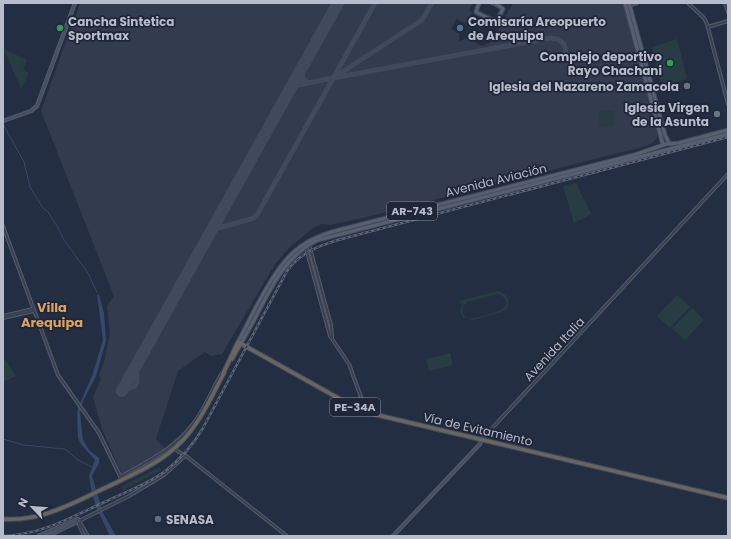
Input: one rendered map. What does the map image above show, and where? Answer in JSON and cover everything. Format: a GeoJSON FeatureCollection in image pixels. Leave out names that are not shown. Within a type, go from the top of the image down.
{"type":"FeatureCollection","features":[{"type":"Feature","properties":{"kind":"highway","name":"Vía de Evitamiento"},"geometry":{"type":"LineString","coordinates":[[242,342],[347,403],[367,412],[728,498]]}},
{"type":"Feature","properties":{"kind":"highway","name":"Avenida Aviación"},"geometry":{"type":"LineString","coordinates":[[3,520],[39,516],[65,507],[159,461],[194,425],[223,372],[242,342]]}},
{"type":"Feature","properties":{"kind":"highway","name":"Avenida Aviación"},"geometry":{"type":"LineString","coordinates":[[223,372],[242,342]]}},
{"type":"Feature","properties":{"kind":"main road"},"geometry":{"type":"LineString","coordinates":[[3,121],[31,111],[37,106],[75,3]]}},
{"type":"Feature","properties":{"kind":"main road"},"geometry":{"type":"LineString","coordinates":[[479,3],[476,12],[496,22],[502,7],[493,3]]}},
{"type":"Feature","properties":{"kind":"main road"},"geometry":{"type":"LineString","coordinates":[[637,3],[627,4],[654,102],[669,143],[670,150]]}},
{"type":"Feature","properties":{"kind":"main road"},"geometry":{"type":"LineString","coordinates":[[654,102],[665,151]]}},
{"type":"Feature","properties":{"kind":"main road","name":"Avenida Aviación"},"geometry":{"type":"LineString","coordinates":[[242,342],[280,266],[291,254],[309,243],[339,230],[654,149],[669,143],[675,143],[728,130]]}},
{"type":"Feature","properties":{"kind":"main road","name":"Avenida Aviación"},"geometry":{"type":"LineString","coordinates":[[309,243],[728,134]]}},
{"type":"Feature","properties":{"kind":"main road"},"geometry":{"type":"LineString","coordinates":[[665,135],[669,140],[675,143]]}},
{"type":"Feature","properties":{"kind":"main road"},"geometry":{"type":"LineString","coordinates":[[654,149],[660,143],[661,138]]}},
{"type":"Feature","properties":{"kind":"main road","name":"Avenida Italia"},"geometry":{"type":"LineString","coordinates":[[393,536],[480,444],[481,440]]}},
{"type":"Feature","properties":{"kind":"main road"},"geometry":{"type":"LineString","coordinates":[[38,536],[78,520]]}},
{"type":"Feature","properties":{"kind":"main road"},"geometry":{"type":"LineString","coordinates":[[48,536],[78,520]]}},
{"type":"Feature","properties":{"kind":"street"},"geometry":{"type":"LineString","coordinates":[[498,3],[502,7]]}},
{"type":"Feature","properties":{"kind":"street"},"geometry":{"type":"LineString","coordinates":[[688,3],[706,20],[728,104]]}},
{"type":"Feature","properties":{"kind":"street"},"geometry":{"type":"LineString","coordinates":[[725,3],[728,12]]}},
{"type":"Feature","properties":{"kind":"street"},"geometry":{"type":"LineString","coordinates":[[708,28],[728,21]]}},
{"type":"Feature","properties":{"kind":"street","name":"Avenida Italia"},"geometry":{"type":"LineString","coordinates":[[481,440],[728,174]]}},
{"type":"Feature","properties":{"kind":"street"},"geometry":{"type":"LineString","coordinates":[[3,226],[60,380],[94,427],[121,479]]}},
{"type":"Feature","properties":{"kind":"street"},"geometry":{"type":"LineString","coordinates":[[309,243],[331,325],[332,338]]}},
{"type":"Feature","properties":{"kind":"street"},"geometry":{"type":"LineString","coordinates":[[304,246],[308,251],[330,336],[349,364],[367,412]]}},
{"type":"Feature","properties":{"kind":"street"},"geometry":{"type":"LineString","coordinates":[[3,317],[34,310]]}},
{"type":"Feature","properties":{"kind":"street"},"geometry":{"type":"LineString","coordinates":[[172,448],[185,456],[286,535]]}},
{"type":"Feature","properties":{"kind":"street"},"geometry":{"type":"LineString","coordinates":[[78,520],[95,513],[164,475],[185,456]]}},
{"type":"Feature","properties":{"kind":"street"},"geometry":{"type":"LineString","coordinates":[[78,520],[84,536]]}},
{"type":"Feature","properties":{"kind":"street"},"geometry":{"type":"LineString","coordinates":[[78,520],[88,536]]}},
{"type":"Feature","properties":{"kind":"shaded area"},"geometry":{"type":"Polygon","coordinates":[[[80,3],[473,3],[469,11],[472,13],[467,20],[470,22],[469,24],[458,20],[457,18],[451,29],[459,34],[459,42],[466,38],[482,46],[491,42],[513,3],[623,3],[657,133],[657,138],[651,144],[646,146],[363,218],[330,225],[322,224],[313,228],[289,248],[275,264],[222,354],[211,356],[205,352],[178,371],[156,439],[165,449],[122,474],[102,429],[93,397],[101,379],[99,375],[105,359],[110,333],[107,306],[114,296],[41,111],[80,3]]]}},
{"type":"Feature","properties":{"kind":"shaded area"},"geometry":{"type":"Polygon","coordinates":[[[97,295],[99,295],[104,313],[106,341],[96,376],[83,401],[80,413],[83,440],[89,450],[99,458],[99,463],[92,476],[103,513],[116,536],[110,536],[96,507],[89,476],[95,460],[81,444],[78,438],[78,408],[92,376],[103,340],[97,295]]]}},
{"type":"Feature","properties":{"kind":"green space","name":"Complejo deportivo Rayo Chachani"},"geometry":{"type":"Polygon","coordinates":[[[677,39],[687,79],[662,86],[652,47],[677,39]]]}},
{"type":"Feature","properties":{"kind":"green space"},"geometry":{"type":"Polygon","coordinates":[[[4,49],[27,60],[23,70],[29,73],[21,89],[4,49]]]}},
{"type":"Feature","properties":{"kind":"green space"},"geometry":{"type":"Polygon","coordinates":[[[614,110],[615,125],[600,127],[598,111],[614,110]]]}},
{"type":"Feature","properties":{"kind":"green space"},"geometry":{"type":"Polygon","coordinates":[[[576,183],[591,214],[574,223],[563,186],[576,183]]]}},
{"type":"Feature","properties":{"kind":"green space"},"geometry":{"type":"Polygon","coordinates":[[[498,291],[506,296],[508,299],[508,305],[505,311],[473,320],[463,317],[460,311],[462,303],[460,304],[459,301],[498,291]],[[498,294],[467,302],[463,306],[463,314],[468,318],[471,318],[494,313],[504,308],[506,306],[505,298],[498,294]]]}},
{"type":"Feature","properties":{"kind":"green space"},"geometry":{"type":"Polygon","coordinates":[[[677,295],[690,307],[670,328],[657,316],[677,295]]]}},
{"type":"Feature","properties":{"kind":"green space"},"geometry":{"type":"Polygon","coordinates":[[[692,308],[704,320],[685,340],[672,329],[692,308]]]}},
{"type":"Feature","properties":{"kind":"green space"},"geometry":{"type":"Polygon","coordinates":[[[450,353],[453,365],[429,371],[426,359],[450,353]]]}},
{"type":"Feature","properties":{"kind":"green space"},"geometry":{"type":"Polygon","coordinates":[[[6,360],[16,376],[3,382],[3,361],[6,360]]]}},
{"type":"Feature","properties":{"kind":"green space"},"geometry":{"type":"Polygon","coordinates":[[[160,467],[161,470],[123,490],[122,486],[160,467]]]}},
{"type":"Feature","properties":{"kind":"waterway"},"geometry":{"type":"LineString","coordinates":[[3,124],[24,162],[30,187],[43,208],[48,212],[57,226],[64,240],[88,273],[97,292]]}},
{"type":"Feature","properties":{"kind":"waterway"},"geometry":{"type":"LineString","coordinates":[[3,439],[23,445],[65,449],[78,460],[93,468]]}},
{"type":"Feature","properties":{"kind":"taxiway"},"geometry":{"type":"LineString","coordinates":[[211,230],[254,218],[257,215],[375,3]]}},
{"type":"Feature","properties":{"kind":"taxiway"},"geometry":{"type":"LineString","coordinates":[[289,90],[298,85],[333,78],[422,20],[432,3]]}},
{"type":"Feature","properties":{"kind":"taxiway"},"geometry":{"type":"LineString","coordinates":[[333,78],[550,38],[558,39],[564,44],[568,61]]}},
{"type":"Feature","properties":{"kind":"taxiway"},"geometry":{"type":"LineString","coordinates":[[300,71],[303,79],[308,83]]}},
{"type":"Feature","properties":{"kind":"taxiway"},"geometry":{"type":"LineString","coordinates":[[132,371],[124,381],[125,385],[130,388],[135,386],[137,382],[136,364]]}},
{"type":"Feature","properties":{"kind":"runway"},"geometry":{"type":"LineString","coordinates":[[122,391],[338,3]]}},
{"type":"Feature","properties":{"kind":"railway"},"geometry":{"type":"LineString","coordinates":[[3,536],[31,532],[69,519],[144,484],[164,472],[181,457],[203,428],[287,271],[298,259],[310,251],[338,240],[728,137]]}},
{"type":"Feature","properties":{"kind":"place","name":"Cancha Sintetica Sportmax"},"geometry":{"type":"Point","coordinates":[60,28]}},
{"type":"Feature","properties":{"kind":"place","name":"Comisaría Areopuerto de Arequipa"},"geometry":{"type":"Point","coordinates":[460,28]}},
{"type":"Feature","properties":{"kind":"place","name":"Complejo deportivo Rayo Chachani"},"geometry":{"type":"Point","coordinates":[670,63]}},
{"type":"Feature","properties":{"kind":"place","name":"Iglesia del Nazareno Zamacola"},"geometry":{"type":"Point","coordinates":[687,86]}},
{"type":"Feature","properties":{"kind":"place","name":"Iglesia Virgen de la Asunta"},"geometry":{"type":"Point","coordinates":[717,114]}},
{"type":"Feature","properties":{"kind":"place","name":"SENASA"},"geometry":{"type":"Point","coordinates":[158,519]}},
{"type":"Feature","properties":{"kind":"district","name":"Villa Arequipa"},"geometry":{"type":"Point","coordinates":[52,314]}}]}
